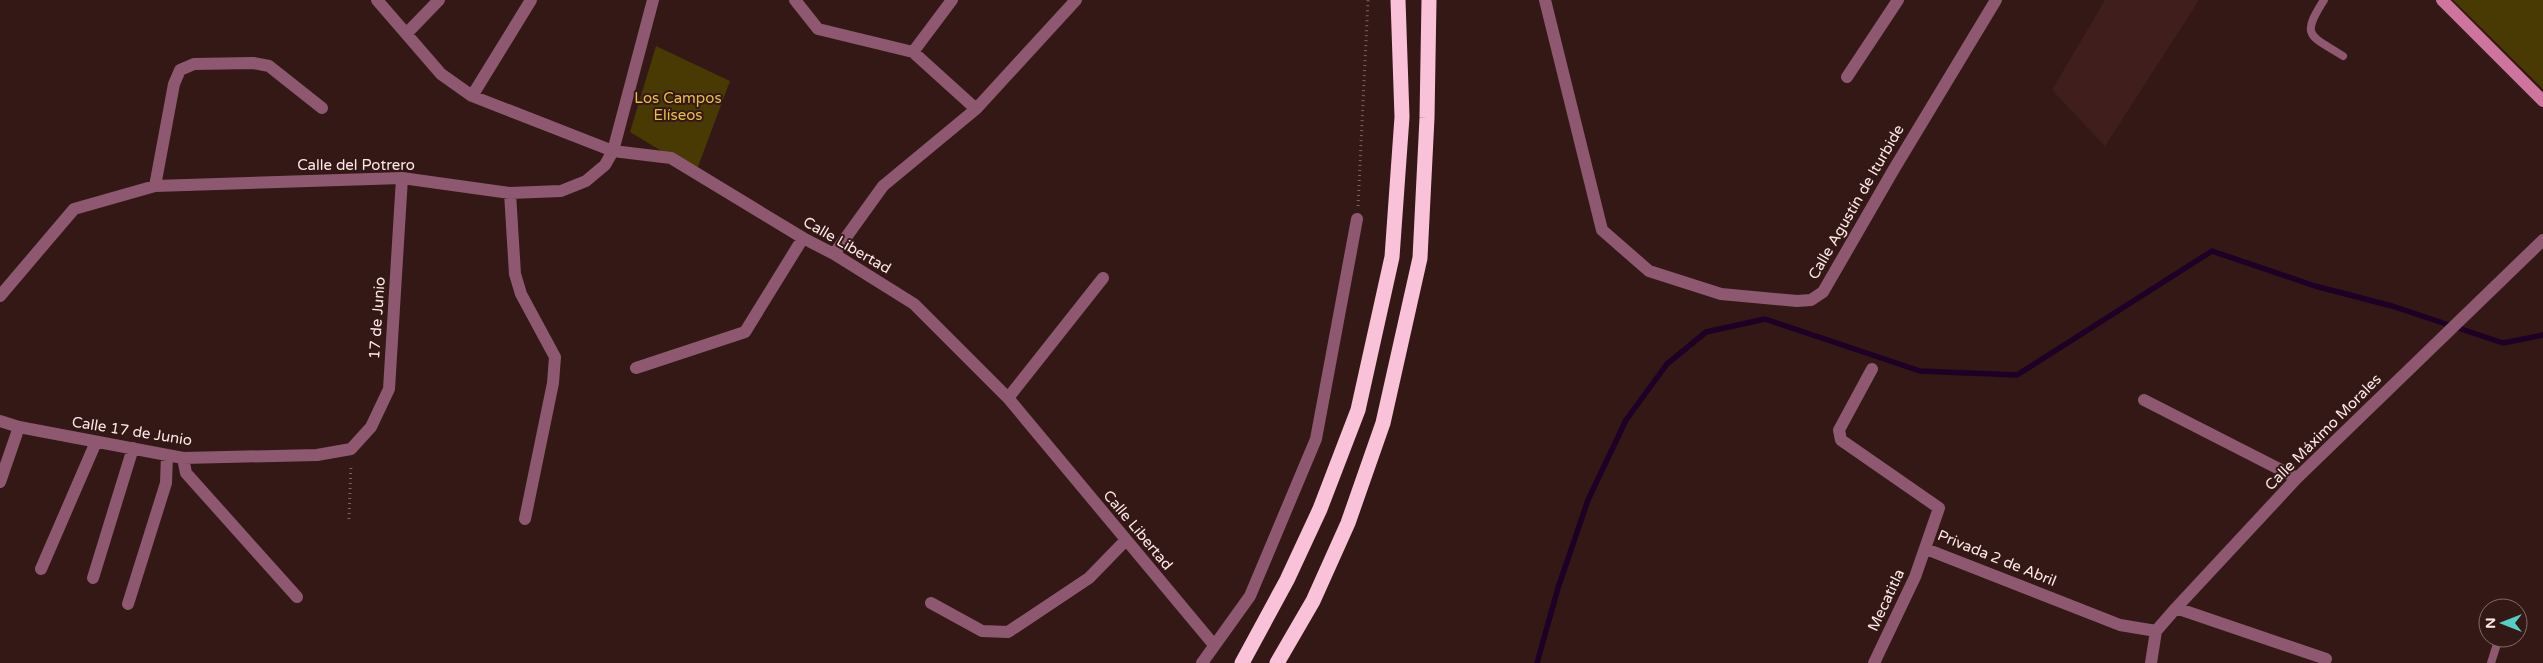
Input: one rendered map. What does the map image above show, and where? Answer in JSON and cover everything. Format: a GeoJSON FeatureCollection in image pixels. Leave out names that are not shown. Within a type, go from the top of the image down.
{"type":"FeatureCollection","features":[{"type":"Feature","properties":{"kind":"highway"},"geometry":{"type":"LineString","coordinates":[[1242,663],[1287,580],[1320,509],[1358,410],[1392,257],[1402,117],[1398,0]]}},
{"type":"Feature","properties":{"kind":"highway"},"geometry":{"type":"LineString","coordinates":[[1277,663],[1313,601],[1348,523],[1386,413],[1420,258],[1427,118],[1429,0]]}},
{"type":"Feature","properties":{"kind":"main road"},"geometry":{"type":"LineString","coordinates":[[2442,0],[2543,101]]}},
{"type":"Feature","properties":{"kind":"street","name":"Calle Libertad"},"geometry":{"type":"LineString","coordinates":[[377,0],[441,74],[472,96],[613,151],[671,158],[803,238],[834,254],[914,304],[1008,398],[1124,541],[1214,645]]}},
{"type":"Feature","properties":{"kind":"street"},"geometry":{"type":"LineString","coordinates":[[406,34],[439,0]]}},
{"type":"Feature","properties":{"kind":"street"},"geometry":{"type":"LineString","coordinates":[[472,96],[531,0]]}},
{"type":"Feature","properties":{"kind":"street","name":"Calle del Potrero"},"geometry":{"type":"LineString","coordinates":[[0,296],[74,209],[155,186],[402,178],[510,193],[561,191],[586,181],[605,165],[613,151],[653,0]]}},
{"type":"Feature","properties":{"kind":"street"},"geometry":{"type":"LineString","coordinates":[[795,0],[818,29],[913,52],[976,109]]}},
{"type":"Feature","properties":{"kind":"street"},"geometry":{"type":"LineString","coordinates":[[913,52],[952,0]]}},
{"type":"Feature","properties":{"kind":"street"},"geometry":{"type":"LineString","coordinates":[[834,254],[883,186],[976,109],[1076,0]]}},
{"type":"Feature","properties":{"kind":"street","name":"Calle Agustín de Iturbide"},"geometry":{"type":"LineString","coordinates":[[1545,0],[1602,230],[1649,271],[1721,294],[1797,301],[1812,300],[1823,292],[1894,169],[1996,0]]}},
{"type":"Feature","properties":{"kind":"street"},"geometry":{"type":"LineString","coordinates":[[1848,77],[1898,0]]}},
{"type":"Feature","properties":{"kind":"street"},"geometry":{"type":"LineString","coordinates":[[155,186],[174,84],[180,70],[194,64],[254,63],[269,66],[322,108]]}},
{"type":"Feature","properties":{"kind":"street","name":"17 de Junio"},"geometry":{"type":"LineString","coordinates":[[351,449],[371,427],[389,389],[402,178]]}},
{"type":"Feature","properties":{"kind":"street"},"geometry":{"type":"LineString","coordinates":[[510,193],[515,274],[521,294],[554,357],[553,382],[525,519]]}},
{"type":"Feature","properties":{"kind":"street"},"geometry":{"type":"LineString","coordinates":[[1202,663],[1250,596],[1316,439],[1357,219]]}},
{"type":"Feature","properties":{"kind":"street"},"geometry":{"type":"LineString","coordinates":[[636,368],[745,332],[803,238]]}},
{"type":"Feature","properties":{"kind":"street","name":"Calle Máximo Morales"},"geometry":{"type":"LineString","coordinates":[[2156,631],[2297,478],[2543,240]]}},
{"type":"Feature","properties":{"kind":"street"},"geometry":{"type":"LineString","coordinates":[[1008,398],[1102,278]]}},
{"type":"Feature","properties":{"kind":"street","name":"Privada 2 de Abril"},"geometry":{"type":"LineString","coordinates":[[1872,369],[1839,430],[1839,435],[1841,440],[1939,508],[1926,550],[2120,625],[2156,631]]}},
{"type":"Feature","properties":{"kind":"street"},"geometry":{"type":"LineString","coordinates":[[2144,400],[2297,478]]}},
{"type":"Feature","properties":{"kind":"street","name":"Calle 17 de Junio"},"geometry":{"type":"LineString","coordinates":[[0,420],[19,427],[183,458],[317,455],[351,449]]}},
{"type":"Feature","properties":{"kind":"street"},"geometry":{"type":"LineString","coordinates":[[0,482],[19,427]]}},
{"type":"Feature","properties":{"kind":"street"},"geometry":{"type":"LineString","coordinates":[[41,569],[96,442]]}},
{"type":"Feature","properties":{"kind":"street"},"geometry":{"type":"LineString","coordinates":[[93,578],[133,448]]}},
{"type":"Feature","properties":{"kind":"street"},"geometry":{"type":"LineString","coordinates":[[128,604],[166,483],[167,455]]}},
{"type":"Feature","properties":{"kind":"street"},"geometry":{"type":"LineString","coordinates":[[183,458],[186,473],[296,597]]}},
{"type":"Feature","properties":{"kind":"street"},"geometry":{"type":"LineString","coordinates":[[931,603],[982,631],[1008,632],[1089,578],[1124,541]]}},
{"type":"Feature","properties":{"kind":"street","name":"Mecatitla"},"geometry":{"type":"LineString","coordinates":[[1874,663],[1926,550]]}},
{"type":"Feature","properties":{"kind":"street"},"geometry":{"type":"LineString","coordinates":[[2176,608],[2326,659]]}},
{"type":"Feature","properties":{"kind":"street"},"geometry":{"type":"LineString","coordinates":[[2150,663],[2156,631]]}},
{"type":"Feature","properties":{"kind":"lane"},"geometry":{"type":"LineString","coordinates":[[2324,0],[2311,21],[2309,30],[2313,37],[2343,56]]}},
{"type":"Feature","properties":{"kind":"lane"},"geometry":{"type":"LineString","coordinates":[[2491,663],[2496,648]]}},
{"type":"Feature","properties":{"kind":"path"},"geometry":{"type":"LineString","coordinates":[[1357,219],[1368,0]]}},
{"type":"Feature","properties":{"kind":"path"},"geometry":{"type":"LineString","coordinates":[[349,519],[351,449]]}},
{"type":"Feature","properties":{"kind":"shaded area"},"geometry":{"type":"Polygon","coordinates":[[[2105,0],[2199,0],[2105,146],[2052,90],[2105,0]]]}},
{"type":"Feature","properties":{"kind":"green space"},"geometry":{"type":"Polygon","coordinates":[[[2453,0],[2543,0],[2543,89],[2453,0]]]}},
{"type":"Feature","properties":{"kind":"green space","name":"Los Campos Elíseos"},"geometry":{"type":"Polygon","coordinates":[[[656,46],[730,81],[696,172],[630,132],[656,46]]]}},
{"type":"Feature","properties":{"kind":"waterway"},"geometry":{"type":"LineString","coordinates":[[1537,663],[1558,588],[1588,500],[1626,420],[1667,364],[1706,332],[1765,319],[1920,371],[2017,375],[2212,251],[2315,286],[2392,306],[2503,343],[2543,335]]}}]}
